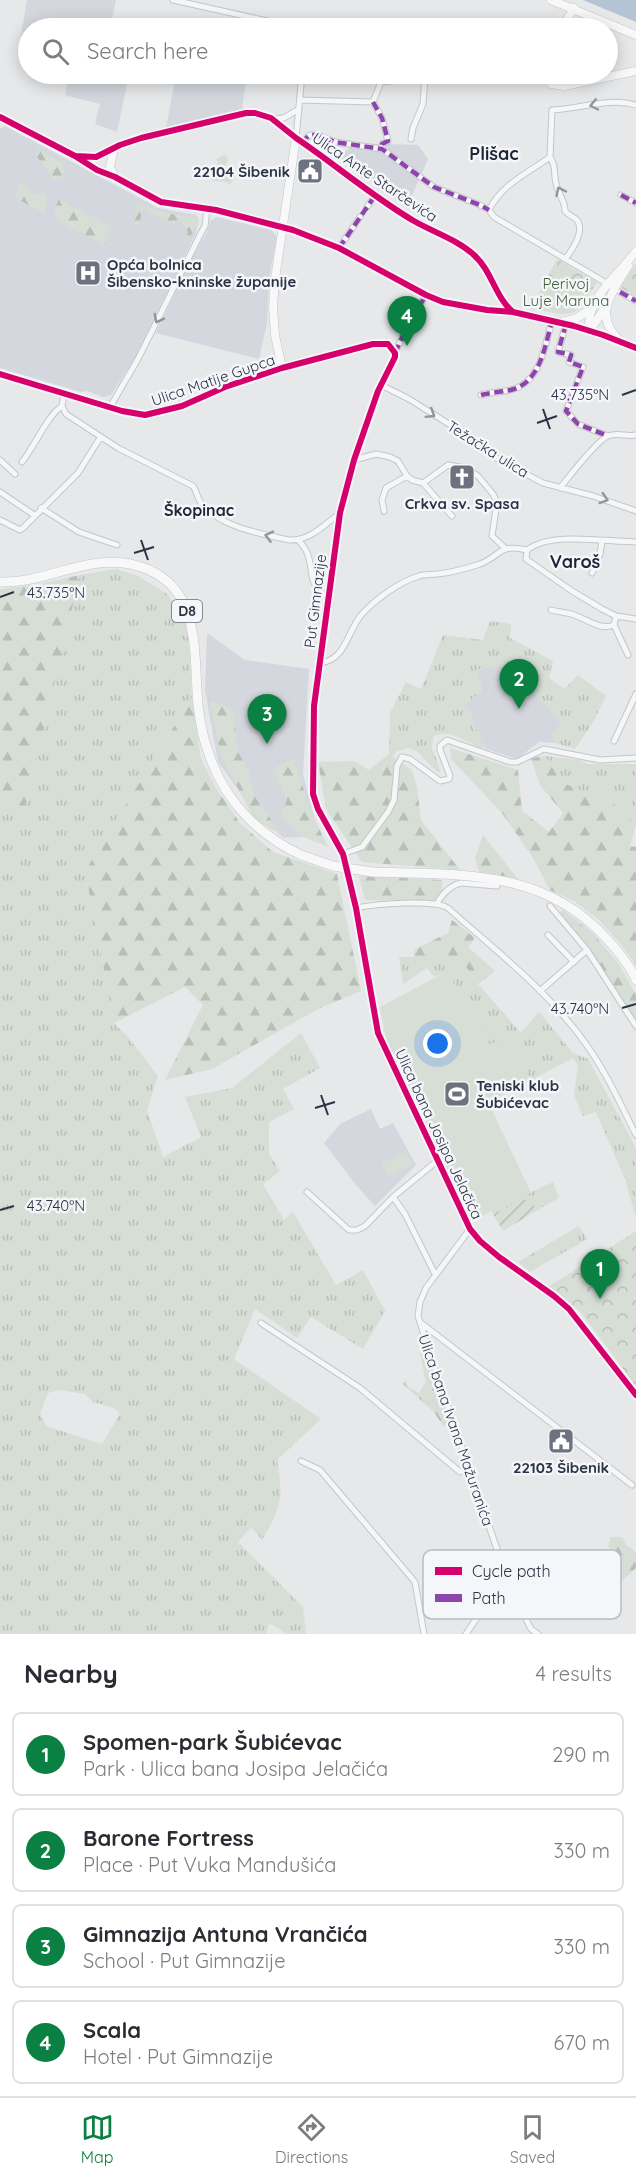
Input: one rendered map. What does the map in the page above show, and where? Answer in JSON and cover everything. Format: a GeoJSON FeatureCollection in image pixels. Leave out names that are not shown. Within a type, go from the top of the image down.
{"type":"FeatureCollection","features":[{"type":"Feature","properties":{"kind":"main road","name":"D8"},"geometry":{"type":"LineString","coordinates":[[0,582],[31,579],[97,563],[132,564],[148,571],[171,586],[185,606],[194,634],[199,708],[206,745],[213,766],[232,799],[250,821],[275,841],[301,855],[333,866],[372,872],[483,877],[519,883],[535,889],[567,906],[595,925],[617,950],[636,980]]}},
{"type":"Feature","properties":{"kind":"street"},"geometry":{"type":"LineString","coordinates":[[173,0],[254,18]]}},
{"type":"Feature","properties":{"kind":"street"},"geometry":{"type":"LineString","coordinates":[[551,0],[597,18]]}},
{"type":"Feature","properties":{"kind":"street"},"geometry":{"type":"LineString","coordinates":[[568,18],[574,8]]}},
{"type":"Feature","properties":{"kind":"street"},"geometry":{"type":"LineString","coordinates":[[618,27],[636,35]]}},
{"type":"Feature","properties":{"kind":"street"},"geometry":{"type":"LineString","coordinates":[[618,74],[636,70]]}},
{"type":"Feature","properties":{"kind":"street"},"geometry":{"type":"LineString","coordinates":[[282,368],[275,335],[273,307],[283,227],[299,140],[301,84]]}},
{"type":"Feature","properties":{"kind":"street"},"geometry":{"type":"LineString","coordinates":[[373,102],[380,84]]}},
{"type":"Feature","properties":{"kind":"street"},"geometry":{"type":"LineString","coordinates":[[411,139],[423,104],[424,84]]}},
{"type":"Feature","properties":{"kind":"street"},"geometry":{"type":"LineString","coordinates":[[551,84],[564,86],[573,84]]}},
{"type":"Feature","properties":{"kind":"street"},"geometry":{"type":"LineString","coordinates":[[300,100],[373,102]]}},
{"type":"Feature","properties":{"kind":"street"},"geometry":{"type":"LineString","coordinates":[[566,258],[576,241],[579,224],[564,211],[565,202],[557,188],[554,162],[550,157],[552,110],[576,109],[612,101],[636,105]]}},
{"type":"Feature","properties":{"kind":"street"},"geometry":{"type":"LineString","coordinates":[[373,102],[382,118],[388,141],[382,144],[382,149]]}},
{"type":"Feature","properties":{"kind":"street"},"geometry":{"type":"LineString","coordinates":[[75,156],[96,157],[141,138],[236,115],[255,113],[277,120],[299,109]]}},
{"type":"Feature","properties":{"kind":"street"},"geometry":{"type":"LineString","coordinates":[[0,117],[161,202],[207,208],[283,227],[339,248],[426,295],[454,304],[489,311],[513,312],[589,329],[636,348]]}},
{"type":"Feature","properties":{"kind":"street","name":"Ulica Ante Starčevića"},"geometry":{"type":"LineString","coordinates":[[271,118],[413,220],[465,248],[475,256],[505,306],[513,312]]}},
{"type":"Feature","properties":{"kind":"street"},"geometry":{"type":"LineString","coordinates":[[299,140],[310,135],[318,135],[334,142],[382,149],[434,187],[489,210],[494,217],[608,284]]}},
{"type":"Feature","properties":{"kind":"street"},"geometry":{"type":"LineString","coordinates":[[114,148],[110,166],[115,177]]}},
{"type":"Feature","properties":{"kind":"street"},"geometry":{"type":"LineString","coordinates":[[489,210],[495,199],[511,183],[550,157]]}},
{"type":"Feature","properties":{"kind":"street"},"geometry":{"type":"LineString","coordinates":[[367,207],[376,194]]}},
{"type":"Feature","properties":{"kind":"street"},"geometry":{"type":"LineString","coordinates":[[621,195],[636,203]]}},
{"type":"Feature","properties":{"kind":"street"},"geometry":{"type":"LineString","coordinates":[[110,407],[138,359],[205,226],[207,208]]}},
{"type":"Feature","properties":{"kind":"street"},"geometry":{"type":"LineString","coordinates":[[339,248],[360,217]]}},
{"type":"Feature","properties":{"kind":"street"},"geometry":{"type":"LineString","coordinates":[[481,395],[510,390],[527,383],[559,323],[575,319],[592,308],[608,284],[634,254]]}},
{"type":"Feature","properties":{"kind":"street"},"geometry":{"type":"LineString","coordinates":[[589,329],[605,308],[634,254]]}},
{"type":"Feature","properties":{"kind":"street"},"geometry":{"type":"LineString","coordinates":[[620,292],[636,301]]}},
{"type":"Feature","properties":{"kind":"street"},"geometry":{"type":"LineString","coordinates":[[489,311],[497,305],[498,294]]}},
{"type":"Feature","properties":{"kind":"street","name":"Put Gimnazije"},"geometry":{"type":"LineString","coordinates":[[344,854],[318,809],[313,794],[312,734],[319,663],[340,513],[354,460],[381,385],[407,327],[426,295]]}},
{"type":"Feature","properties":{"kind":"street"},"geometry":{"type":"LineString","coordinates":[[589,329],[592,308]]}},
{"type":"Feature","properties":{"kind":"street"},"geometry":{"type":"LineString","coordinates":[[605,308],[611,331],[621,341]]}},
{"type":"Feature","properties":{"kind":"street"},"geometry":{"type":"LineString","coordinates":[[559,323],[558,352],[571,355],[569,362],[583,367],[566,411],[578,424],[608,436],[636,435]]}},
{"type":"Feature","properties":{"kind":"street","name":"Ulica Matije Gupca"},"geometry":{"type":"LineString","coordinates":[[0,374],[134,414],[156,413],[182,406],[225,387],[282,368],[373,344],[388,344],[395,353]]}},
{"type":"Feature","properties":{"kind":"street","name":"Težačka ulica"},"geometry":{"type":"LineString","coordinates":[[381,385],[409,399],[473,439],[498,459],[543,483],[593,496],[636,511]]}},
{"type":"Feature","properties":{"kind":"street"},"geometry":{"type":"LineString","coordinates":[[22,462],[62,406],[64,393]]}},
{"type":"Feature","properties":{"kind":"street"},"geometry":{"type":"LineString","coordinates":[[62,406],[66,414],[100,438],[193,486],[203,506],[233,527],[298,540],[307,538],[340,513]]}},
{"type":"Feature","properties":{"kind":"street"},"geometry":{"type":"LineString","coordinates":[[560,488],[580,463],[608,436]]}},
{"type":"Feature","properties":{"kind":"street"},"geometry":{"type":"LineString","coordinates":[[0,520],[20,530],[78,473],[100,438]]}},
{"type":"Feature","properties":{"kind":"street"},"geometry":{"type":"LineString","coordinates":[[354,460],[376,454],[398,461],[407,476],[423,483],[452,516]]}},
{"type":"Feature","properties":{"kind":"street"},"geometry":{"type":"LineString","coordinates":[[0,460],[15,474]]}},
{"type":"Feature","properties":{"kind":"street"},"geometry":{"type":"LineString","coordinates":[[423,483],[448,465],[466,468],[478,476],[497,502],[492,536],[505,548]]}},
{"type":"Feature","properties":{"kind":"street"},"geometry":{"type":"LineString","coordinates":[[384,511],[382,500],[386,488],[407,476]]}},
{"type":"Feature","properties":{"kind":"street"},"geometry":{"type":"LineString","coordinates":[[0,492],[34,515]]}},
{"type":"Feature","properties":{"kind":"street"},"geometry":{"type":"LineString","coordinates":[[41,508],[79,532],[117,545]]}},
{"type":"Feature","properties":{"kind":"street"},"geometry":{"type":"LineString","coordinates":[[636,542],[561,538],[532,546],[527,550],[526,559],[585,600],[616,615],[636,620]]}},
{"type":"Feature","properties":{"kind":"street"},"geometry":{"type":"LineString","coordinates":[[298,540],[311,560],[311,579],[315,587],[328,597]]}},
{"type":"Feature","properties":{"kind":"street"},"geometry":{"type":"LineString","coordinates":[[592,573],[600,554],[602,541]]}},
{"type":"Feature","properties":{"kind":"street"},"geometry":{"type":"LineString","coordinates":[[319,663],[324,663],[338,655],[345,647],[351,631],[362,615],[382,597],[408,580],[420,575],[439,574],[486,562],[511,546],[527,550]]}},
{"type":"Feature","properties":{"kind":"street"},"geometry":{"type":"LineString","coordinates":[[551,610],[570,614],[602,627],[608,628],[614,625]]}},
{"type":"Feature","properties":{"kind":"street"},"geometry":{"type":"LineString","coordinates":[[616,615],[614,625],[628,655]]}},
{"type":"Feature","properties":{"kind":"street"},"geometry":{"type":"LineString","coordinates":[[614,741],[636,694]]}},
{"type":"Feature","properties":{"kind":"street"},"geometry":{"type":"LineString","coordinates":[[344,854],[362,847],[388,812],[394,800],[397,766],[402,757],[406,757],[440,781],[445,782],[450,776],[440,746],[447,740],[510,762],[517,762],[540,750],[555,750],[600,760],[636,758]]}},
{"type":"Feature","properties":{"kind":"street","name":"Ulica bana Josipa Jelačića"},"geometry":{"type":"LineString","coordinates":[[344,854],[378,1033],[436,1161],[470,1229],[499,1257],[554,1296],[569,1310],[636,1395]]}},
{"type":"Feature","properties":{"kind":"street"},"geometry":{"type":"LineString","coordinates":[[437,904],[439,899],[456,884],[497,886]]}},
{"type":"Feature","properties":{"kind":"street"},"geometry":{"type":"LineString","coordinates":[[356,908],[385,904],[437,904],[448,908],[503,954],[540,991],[589,1048],[636,1135]]}},
{"type":"Feature","properties":{"kind":"street"},"geometry":{"type":"LineString","coordinates":[[550,906],[587,950],[636,1026]]}},
{"type":"Feature","properties":{"kind":"street"},"geometry":{"type":"LineString","coordinates":[[548,935],[574,962]]}},
{"type":"Feature","properties":{"kind":"street"},"geometry":{"type":"LineString","coordinates":[[540,991],[587,950]]}},
{"type":"Feature","properties":{"kind":"street"},"geometry":{"type":"LineString","coordinates":[[307,1192],[349,1230],[357,1230],[365,1226],[393,1197],[436,1161]]}},
{"type":"Feature","properties":{"kind":"street"},"geometry":{"type":"LineString","coordinates":[[393,1197],[405,1214],[435,1274]]}},
{"type":"Feature","properties":{"kind":"street","name":"Ulica bana Ivana Mažuranića"},"geometry":{"type":"LineString","coordinates":[[470,1229],[435,1274],[422,1295],[418,1316],[496,1550]]}},
{"type":"Feature","properties":{"kind":"street","name":"Ulica bana Ivana Mažuranića"},"geometry":{"type":"LineString","coordinates":[[419,1322],[632,1485]]}},
{"type":"Feature","properties":{"kind":"street"},"geometry":{"type":"LineString","coordinates":[[261,1323],[360,1388],[460,1472],[468,1469]]}},
{"type":"Feature","properties":{"kind":"street"},"geometry":{"type":"LineString","coordinates":[[301,1461],[320,1470],[415,1582],[424,1634]]}},
{"type":"Feature","properties":{"kind":"street"},"geometry":{"type":"LineString","coordinates":[[468,1633],[477,1619]]}},
{"type":"Feature","properties":{"kind":"street","name":"Ulica bana Ivana Mažuranića"},"geometry":{"type":"LineString","coordinates":[[525,1619],[531,1629],[538,1634]]}},
{"type":"Feature","properties":{"kind":"shaded area"},"geometry":{"type":"Polygon","coordinates":[[[27,0],[116,0],[112,18],[24,18],[27,0]]]}},
{"type":"Feature","properties":{"kind":"shaded area"},"geometry":{"type":"Polygon","coordinates":[[[67,84],[127,84],[117,132],[95,124],[100,104],[65,95],[67,84]]]}},
{"type":"Feature","properties":{"kind":"shaded area"},"geometry":{"type":"Polygon","coordinates":[[[174,84],[246,84],[242,109],[166,128],[174,84]]]}},
{"type":"Feature","properties":{"kind":"shaded area","name":"Opća bolnica Šibensko-kninske županije"},"geometry":{"type":"Polygon","coordinates":[[[5,126],[158,208],[196,215],[199,219],[196,233],[135,358],[111,395],[103,397],[87,391],[81,392],[0,368],[0,129],[5,126]]]}},
{"type":"Feature","properties":{"kind":"shaded area"},"geometry":{"type":"Polygon","coordinates":[[[354,143],[418,145],[428,159],[407,207],[339,158],[354,143]]]}},
{"type":"Feature","properties":{"kind":"shaded area"},"geometry":{"type":"Polygon","coordinates":[[[217,217],[271,230],[277,237],[269,278],[267,323],[259,359],[156,333],[207,232],[210,221],[217,217]]]}},
{"type":"Feature","properties":{"kind":"shaded area"},"geometry":{"type":"Polygon","coordinates":[[[207,633],[245,660],[309,669],[303,774],[319,836],[284,838],[258,817],[218,762],[205,691],[207,633]]]}},
{"type":"Feature","properties":{"kind":"shaded area"},"geometry":{"type":"Polygon","coordinates":[[[511,664],[536,677],[531,689],[562,723],[552,734],[556,743],[539,742],[517,759],[486,749],[486,745],[479,741],[472,721],[462,707],[482,691],[477,669],[511,664]]]}},
{"type":"Feature","properties":{"kind":"shaded area"},"geometry":{"type":"Polygon","coordinates":[[[371,1109],[380,1129],[393,1123],[416,1165],[375,1206],[324,1143],[340,1124],[371,1109]]]}},
{"type":"Feature","properties":{"kind":"green space"},"geometry":{"type":"Polygon","coordinates":[[[37,149],[63,163],[64,178],[53,181],[36,156],[37,149]]]}},
{"type":"Feature","properties":{"kind":"green space"},"geometry":{"type":"Polygon","coordinates":[[[223,155],[227,156],[228,160],[224,169],[233,179],[230,185],[226,182],[212,181],[218,161],[216,159],[223,155]]]}},
{"type":"Feature","properties":{"kind":"green space"},"geometry":{"type":"Polygon","coordinates":[[[21,181],[33,194],[47,193],[45,214],[14,197],[21,181]]]}},
{"type":"Feature","properties":{"kind":"green space"},"geometry":{"type":"Polygon","coordinates":[[[59,199],[112,227],[105,245],[60,223],[54,211],[59,199]]]}},
{"type":"Feature","properties":{"kind":"green space"},"geometry":{"type":"Polygon","coordinates":[[[137,203],[165,213],[196,218],[198,224],[185,245],[188,232],[181,221],[174,224],[162,220],[143,208],[139,225],[134,224],[137,203]]]}},
{"type":"Feature","properties":{"kind":"green space","name":"Perivoj Luje Maruna"},"geometry":{"type":"Polygon","coordinates":[[[557,259],[597,282],[583,304],[571,313],[530,309],[557,259]]]}},
{"type":"Feature","properties":{"kind":"green space"},"geometry":{"type":"Polygon","coordinates":[[[636,263],[636,296],[621,286],[636,263]]]}},
{"type":"Feature","properties":{"kind":"green space"},"geometry":{"type":"Polygon","coordinates":[[[116,569],[138,576],[167,594],[185,620],[189,646],[192,697],[85,871],[114,1023],[128,1037],[158,1076],[147,1110],[163,1157],[201,1137],[185,1097],[232,1088],[301,1033],[320,1068],[283,1089],[294,1109],[269,1122],[269,1154],[280,1171],[263,1184],[284,1220],[293,1212],[336,1285],[363,1270],[385,1311],[363,1349],[311,1317],[297,1338],[255,1309],[234,1359],[321,1419],[277,1460],[280,1484],[279,1502],[262,1540],[251,1527],[238,1542],[303,1607],[306,1634],[287,1634],[269,1623],[266,1634],[0,1634],[0,789],[24,810],[80,575],[116,569]],[[59,1390],[48,1393],[40,1413],[46,1426],[102,1444],[120,1414],[114,1408],[93,1402],[85,1394],[59,1390]]]}},
{"type":"Feature","properties":{"kind":"green space"},"geometry":{"type":"Polygon","coordinates":[[[80,575],[24,811],[0,789],[0,589],[35,585],[80,575]]]}},
{"type":"Feature","properties":{"kind":"green space"},"geometry":{"type":"Polygon","coordinates":[[[490,621],[511,624],[510,638],[553,661],[549,678],[564,689],[578,675],[606,696],[593,722],[575,749],[556,743],[552,734],[562,723],[531,689],[535,677],[511,664],[477,669],[482,691],[463,707],[473,712],[474,729],[482,734],[479,741],[487,745],[486,749],[447,734],[433,737],[432,748],[441,772],[437,772],[418,752],[409,748],[397,751],[392,757],[389,754],[390,713],[406,682],[421,689],[443,635],[483,640],[490,621]]]}},
{"type":"Feature","properties":{"kind":"green space"},"geometry":{"type":"Polygon","coordinates":[[[192,697],[201,759],[216,788],[240,823],[273,852],[337,874],[361,991],[318,1009],[212,1069],[165,1080],[203,1005],[185,987],[114,1023],[85,871],[192,697]]]}},
{"type":"Feature","properties":{"kind":"green space"},"geometry":{"type":"Polygon","coordinates":[[[209,699],[233,709],[238,752],[249,771],[254,794],[281,835],[254,819],[221,756],[209,699]]]}},
{"type":"Feature","properties":{"kind":"green space"},"geometry":{"type":"Polygon","coordinates":[[[450,748],[518,770],[522,811],[549,832],[563,813],[540,785],[531,758],[545,756],[561,782],[614,804],[636,825],[630,846],[636,847],[636,965],[599,920],[574,901],[550,890],[533,858],[502,813],[451,759],[450,748]]]}},
{"type":"Feature","properties":{"kind":"green space"},"geometry":{"type":"Polygon","coordinates":[[[389,754],[412,770],[417,787],[421,820],[460,870],[362,862],[326,809],[318,762],[354,761],[369,770],[389,754]]]}},
{"type":"Feature","properties":{"kind":"green space"},"geometry":{"type":"Polygon","coordinates":[[[545,756],[579,760],[587,764],[636,764],[636,825],[614,804],[561,782],[545,756]]]}},
{"type":"Feature","properties":{"kind":"green space"},"geometry":{"type":"Polygon","coordinates":[[[295,758],[308,803],[328,847],[300,835],[280,816],[287,800],[273,768],[295,758]]]}},
{"type":"Feature","properties":{"kind":"green space"},"geometry":{"type":"Polygon","coordinates":[[[483,835],[518,879],[479,872],[475,858],[483,835]]]}},
{"type":"Feature","properties":{"kind":"green space"},"geometry":{"type":"Polygon","coordinates":[[[359,876],[442,880],[442,901],[365,900],[359,876]]]}},
{"type":"Feature","properties":{"kind":"green space"},"geometry":{"type":"Polygon","coordinates":[[[563,910],[592,932],[619,964],[636,995],[636,1023],[589,949],[560,912],[563,910]]]}},
{"type":"Feature","properties":{"kind":"green space"},"geometry":{"type":"Polygon","coordinates":[[[452,920],[475,938],[468,947],[495,971],[478,984],[459,957],[413,958],[415,949],[448,933],[452,920]]]}},
{"type":"Feature","properties":{"kind":"green space"},"geometry":{"type":"Polygon","coordinates":[[[399,957],[459,957],[478,984],[521,1033],[539,1012],[573,1053],[588,1059],[636,1148],[636,1218],[625,1179],[596,1112],[583,1116],[574,1095],[578,1066],[573,1058],[530,1081],[510,1038],[489,1045],[471,1009],[446,972],[434,977],[427,968],[403,984],[399,957]]]}},
{"type":"Feature","properties":{"kind":"green space","name":"Teniski klub Šubićevac"},"geometry":{"type":"Polygon","coordinates":[[[446,972],[471,1009],[489,1044],[510,1038],[530,1081],[488,1102],[531,1193],[472,1222],[441,1161],[387,1043],[380,1007],[446,972]]]}},
{"type":"Feature","properties":{"kind":"green space"},"geometry":{"type":"Polygon","coordinates":[[[406,1151],[413,1164],[388,1177],[381,1164],[406,1151]]]}},
{"type":"Feature","properties":{"kind":"green space"},"geometry":{"type":"Polygon","coordinates":[[[553,1182],[559,1198],[539,1209],[524,1200],[493,1214],[491,1211],[553,1182]]]}},
{"type":"Feature","properties":{"kind":"green space"},"geometry":{"type":"Polygon","coordinates":[[[524,1199],[539,1209],[503,1231],[493,1214],[524,1199]]]}},
{"type":"Feature","properties":{"kind":"green space"},"geometry":{"type":"Polygon","coordinates":[[[579,1226],[587,1239],[530,1272],[518,1262],[579,1226]]]}},
{"type":"Feature","properties":{"kind":"green space"},"geometry":{"type":"Polygon","coordinates":[[[636,1231],[636,1389],[579,1310],[548,1287],[636,1231]]]}},
{"type":"Feature","properties":{"kind":"green space"},"geometry":{"type":"Polygon","coordinates":[[[423,1350],[448,1423],[444,1427],[434,1412],[403,1384],[406,1380],[408,1387],[419,1393],[426,1382],[420,1353],[423,1350]]]}},
{"type":"Feature","properties":{"kind":"green space"},"geometry":{"type":"Polygon","coordinates":[[[611,1537],[622,1537],[626,1545],[636,1552],[636,1568],[622,1581],[621,1550],[610,1550],[608,1545],[611,1537]]]}},
{"type":"Feature","properties":{"kind":"water"},"geometry":{"type":"Polygon","coordinates":[[[583,0],[636,0],[636,22],[583,0]]]}},
{"type":"Feature","properties":{"kind":"tunnel"},"geometry":{"type":"LineString","coordinates":[[360,217],[367,207]]}},
{"type":"Feature","properties":{"kind":"marked path"},"geometry":{"type":"LineString","coordinates":[[373,102],[382,118],[388,141],[382,144],[382,149]]}},
{"type":"Feature","properties":{"kind":"marked path"},"geometry":{"type":"LineString","coordinates":[[301,142],[310,135],[318,135],[335,142],[382,149],[434,187],[489,210]]}},
{"type":"Feature","properties":{"kind":"marked path"},"geometry":{"type":"LineString","coordinates":[[339,248],[376,194]]}},
{"type":"Feature","properties":{"kind":"marked path"},"geometry":{"type":"LineString","coordinates":[[621,195],[636,203]]}},
{"type":"Feature","properties":{"kind":"marked path"},"geometry":{"type":"LineString","coordinates":[[620,292],[636,301]]}},
{"type":"Feature","properties":{"kind":"marked path"},"geometry":{"type":"LineString","coordinates":[[395,353],[426,295]]}},
{"type":"Feature","properties":{"kind":"marked path"},"geometry":{"type":"LineString","coordinates":[[481,395],[514,389],[530,378],[544,351],[552,321]]}},
{"type":"Feature","properties":{"kind":"marked path"},"geometry":{"type":"LineString","coordinates":[[566,324],[558,352],[571,355],[569,362],[583,367],[566,411],[578,424],[608,436]]}},
{"type":"Feature","properties":{"kind":"cycle path"},"geometry":{"type":"LineString","coordinates":[[75,156],[96,157],[141,138],[246,113],[271,118],[384,202],[468,250],[480,261],[502,299],[513,312]]}},
{"type":"Feature","properties":{"kind":"cycle path"},"geometry":{"type":"LineString","coordinates":[[0,117],[161,202],[216,210],[293,230],[339,248],[443,302],[513,312],[574,326],[636,348]]}},
{"type":"Feature","properties":{"kind":"cycle path"},"geometry":{"type":"LineString","coordinates":[[0,374],[122,411],[145,415],[182,406],[225,387],[282,368],[373,344],[388,344],[395,353],[378,391],[354,460],[340,513],[314,706],[313,794],[318,809],[343,854],[356,908],[378,1033],[470,1229],[499,1257],[569,1309],[636,1395]]}},
{"type":"Feature","properties":{"kind":"place","name":"22104 Šibenik"},"geometry":{"type":"Point","coordinates":[310,171]}},
{"type":"Feature","properties":{"kind":"place","name":"Opća bolnica Šibensko-kninske županije"},"geometry":{"type":"Point","coordinates":[88,273]}},
{"type":"Feature","properties":{"kind":"place","name":"Scala"},"geometry":{"type":"Point","coordinates":[407,346]}},
{"type":"Feature","properties":{"kind":"place","name":"Crkva sv. Spasa"},"geometry":{"type":"Point","coordinates":[462,477]}},
{"type":"Feature","properties":{"kind":"place","name":"Barone Fortress"},"geometry":{"type":"Point","coordinates":[519,709]}},
{"type":"Feature","properties":{"kind":"place","name":"Gimnazija Antuna Vrančića"},"geometry":{"type":"Point","coordinates":[267,744]}},
{"type":"Feature","properties":{"kind":"place","name":"Teniski klub Šubićevac"},"geometry":{"type":"Point","coordinates":[457,1094]}},
{"type":"Feature","properties":{"kind":"place","name":"Spomen-park Šubićevac"},"geometry":{"type":"Point","coordinates":[600,1299]}},
{"type":"Feature","properties":{"kind":"place","name":"22103 Šibenik"},"geometry":{"type":"Point","coordinates":[561,1441]}},
{"type":"Feature","properties":{"kind":"district","name":"Plišac"},"geometry":{"type":"Point","coordinates":[494,153]}},
{"type":"Feature","properties":{"kind":"district","name":"Škopinac"},"geometry":{"type":"Point","coordinates":[199,510]}},
{"type":"Feature","properties":{"kind":"district","name":"Varoš"},"geometry":{"type":"Point","coordinates":[575,561]}}]}
